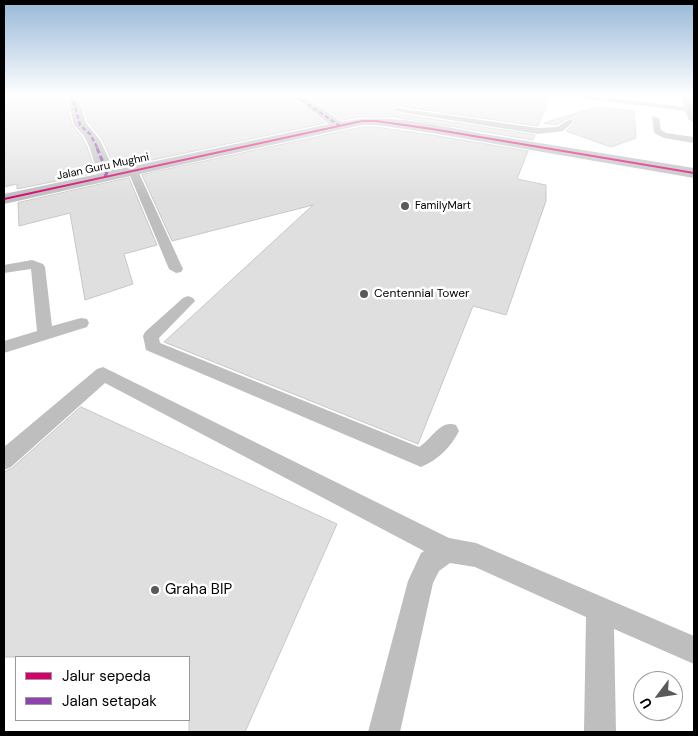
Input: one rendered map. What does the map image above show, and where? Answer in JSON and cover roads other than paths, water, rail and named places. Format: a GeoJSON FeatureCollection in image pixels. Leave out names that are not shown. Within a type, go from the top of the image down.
{"type":"FeatureCollection","features":[{"type":"Feature","properties":{"kind":"main road"},"geometry":{"type":"LineString","coordinates":[[87,130],[92,137],[107,172],[106,177]]}},
{"type":"Feature","properties":{"kind":"main road","name":"Jalan Guru Mughni"},"geometry":{"type":"LineString","coordinates":[[4,199],[318,130]]}},
{"type":"Feature","properties":{"kind":"main road"},"geometry":{"type":"LineString","coordinates":[[394,130],[694,173]]}},
{"type":"Feature","properties":{"kind":"main road"},"geometry":{"type":"LineString","coordinates":[[438,130],[616,168]]}},
{"type":"Feature","properties":{"kind":"lane"},"geometry":{"type":"LineString","coordinates":[[534,130],[558,130]]}},
{"type":"Feature","properties":{"kind":"lane"},"geometry":{"type":"LineString","coordinates":[[657,130],[664,135],[694,140]]}},
{"type":"Feature","properties":{"kind":"lane"},"geometry":{"type":"LineString","coordinates":[[133,171],[176,268]]}},
{"type":"Feature","properties":{"kind":"lane"},"geometry":{"type":"LineString","coordinates":[[4,269],[32,264],[38,267],[45,335]]}},
{"type":"Feature","properties":{"kind":"lane"},"geometry":{"type":"LineString","coordinates":[[188,301],[151,336],[152,346],[421,457],[436,447],[449,431]]}},
{"type":"Feature","properties":{"kind":"lane"},"geometry":{"type":"LineString","coordinates":[[4,347],[81,323]]}},
{"type":"Feature","properties":{"kind":"lane"},"geometry":{"type":"LineString","coordinates":[[4,460],[103,374],[448,550],[476,555],[694,650]]}},
{"type":"Feature","properties":{"kind":"lane"},"geometry":{"type":"LineString","coordinates":[[384,732],[420,581],[430,562],[448,550]]}},
{"type":"Feature","properties":{"kind":"lane"},"geometry":{"type":"LineString","coordinates":[[600,608],[600,732]]}},
{"type":"Feature","properties":{"kind":"place","name":"FamilyMart"},"geometry":{"type":"Point","coordinates":[405,206]}},
{"type":"Feature","properties":{"kind":"place","name":"Centennial Tower"},"geometry":{"type":"Point","coordinates":[364,294]}},
{"type":"Feature","properties":{"kind":"place","name":"Graha BIP"},"geometry":{"type":"Point","coordinates":[155,590]}}]}
